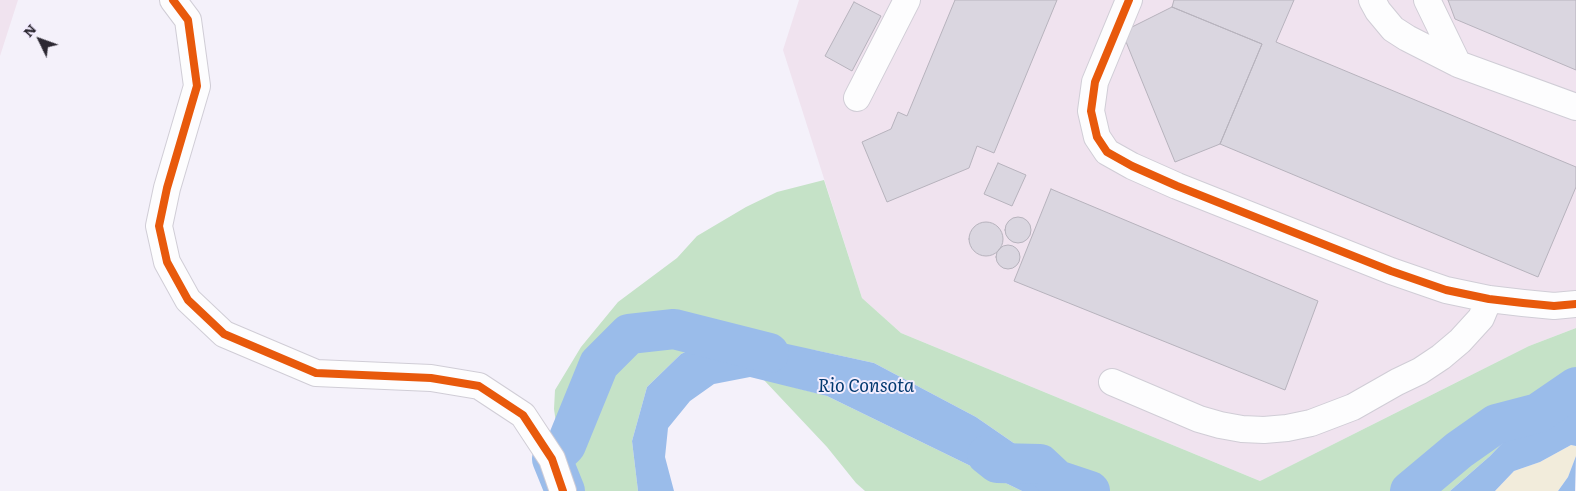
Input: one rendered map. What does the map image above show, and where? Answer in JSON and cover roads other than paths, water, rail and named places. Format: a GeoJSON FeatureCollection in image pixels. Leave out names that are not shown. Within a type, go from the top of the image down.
{"type":"FeatureCollection","features":[{"type":"Feature","properties":{"kind":"street"},"geometry":{"type":"LineString","coordinates":[[173,0],[188,20],[197,86],[167,188],[159,226],[167,262],[188,300],[224,334],[316,373],[431,378],[479,386],[524,415],[552,459],[562,491]]}},
{"type":"Feature","properties":{"kind":"street"},"geometry":{"type":"LineString","coordinates":[[857,98],[907,0]]}},
{"type":"Feature","properties":{"kind":"street"},"geometry":{"type":"LineString","coordinates":[[1129,0],[1095,82],[1090,111],[1097,137],[1107,152],[1132,166],[1177,186],[1391,271],[1446,290],[1489,299],[1554,306],[1575,303]]}},
{"type":"Feature","properties":{"kind":"street"},"geometry":{"type":"LineString","coordinates":[[1372,0],[1393,30],[1458,64],[1576,107]]}},
{"type":"Feature","properties":{"kind":"street"},"geometry":{"type":"LineString","coordinates":[[1427,0],[1458,64]]}},
{"type":"Feature","properties":{"kind":"street"},"geometry":{"type":"LineString","coordinates":[[1112,382],[1199,419],[1220,425],[1264,430],[1311,423],[1353,407],[1397,382],[1420,372],[1442,357],[1481,318],[1489,299]]}},
{"type":"Feature","properties":{"kind":"water","name":"Rio Consota"},"geometry":{"type":"Polygon","coordinates":[[[751,336],[874,363],[976,417],[1018,446],[1071,491],[1022,491],[827,396],[750,377],[714,384],[690,401],[668,428],[665,457],[674,491],[638,491],[632,441],[647,387],[681,354],[715,338],[751,336]]]}},
{"type":"Feature","properties":{"kind":"water"},"geometry":{"type":"Polygon","coordinates":[[[1576,401],[1576,446],[1571,445],[1540,462],[1514,471],[1495,491],[1450,491],[1490,456],[1512,433],[1538,413],[1566,406],[1576,401]]]}},
{"type":"Feature","properties":{"kind":"water"},"geometry":{"type":"Polygon","coordinates":[[[1576,456],[1575,491],[1558,491],[1568,477],[1576,456]]]}},
{"type":"Feature","properties":{"kind":"waterway"},"geometry":{"type":"LineString","coordinates":[[565,491],[552,459],[566,445],[599,364],[629,334],[674,329],[769,353]]}},
{"type":"Feature","properties":{"kind":"waterway"},"geometry":{"type":"LineString","coordinates":[[1410,491],[1459,450],[1496,424],[1538,413],[1576,387]]}},
{"type":"Feature","properties":{"kind":"waterway"},"geometry":{"type":"LineString","coordinates":[[987,455],[997,463],[1040,464],[1057,480],[1090,491]]}}]}
